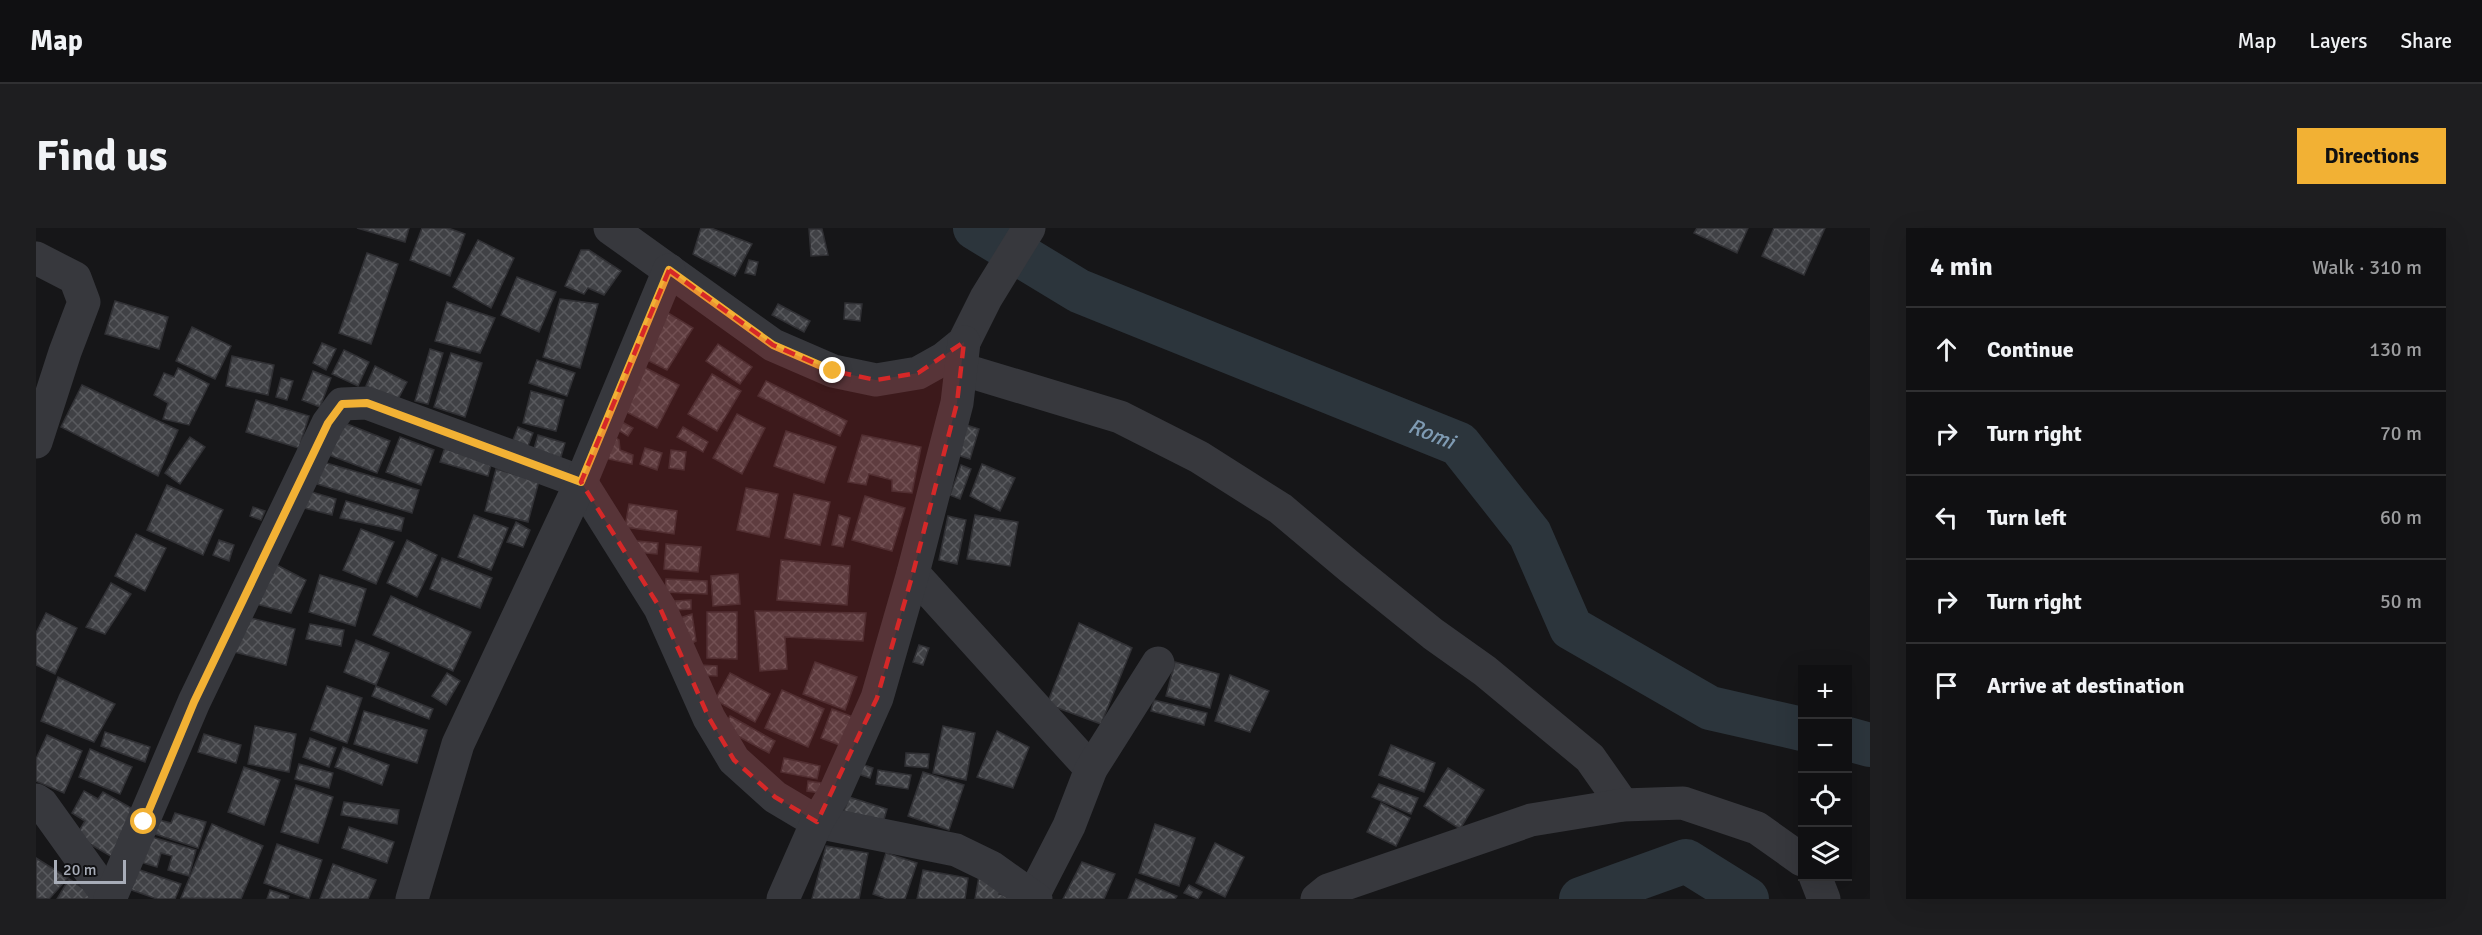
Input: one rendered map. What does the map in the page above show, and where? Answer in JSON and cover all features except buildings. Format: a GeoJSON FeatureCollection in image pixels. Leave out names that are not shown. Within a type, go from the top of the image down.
{"type":"FeatureCollection","features":[{"type":"Feature","properties":{"kind":"street"},"geometry":{"type":"LineString","coordinates":[[610,228],[773,345],[833,371],[876,380],[918,373],[943,359],[962,356],[1120,417],[1199,457],[1281,509],[1405,612],[1485,671],[1590,758],[1623,805]]}},
{"type":"Feature","properties":{"kind":"street"},"geometry":{"type":"LineString","coordinates":[[783,899],[817,822],[835,792],[877,698],[913,573],[957,403],[962,356],[986,298],[1025,233]]}},
{"type":"Feature","properties":{"kind":"street"},"geometry":{"type":"LineString","coordinates":[[36,258],[75,278],[84,303],[65,352],[36,442]]}},
{"type":"Feature","properties":{"kind":"street"},"geometry":{"type":"LineString","coordinates":[[412,899],[458,744],[581,482],[669,270]]}},
{"type":"Feature","properties":{"kind":"street"},"geometry":{"type":"LineString","coordinates":[[110,899],[194,702],[328,423],[342,404],[367,403],[581,482],[660,608],[709,718],[734,760],[775,797],[817,822],[956,849],[992,867],[1035,898],[1069,826],[1091,769],[1158,663]]}},
{"type":"Feature","properties":{"kind":"street"},"geometry":{"type":"LineString","coordinates":[[913,573],[1091,769]]}},
{"type":"Feature","properties":{"kind":"street"},"geometry":{"type":"LineString","coordinates":[[36,800],[42,804],[110,899]]}},
{"type":"Feature","properties":{"kind":"street"},"geometry":{"type":"LineString","coordinates":[[1317,899],[1328,890],[1531,820],[1623,805],[1683,803],[1758,828],[1798,856]]}},
{"type":"Feature","properties":{"kind":"street"},"geometry":{"type":"LineString","coordinates":[[1817,881],[1824,899]]}},
{"type":"Feature","properties":{"kind":"highlighted area"},"geometry":{"type":"Polygon","coordinates":[[[669,270],[773,345],[833,371],[876,380],[918,373],[964,342],[957,403],[913,573],[877,698],[817,822],[775,797],[734,760],[709,718],[660,608],[581,482],[669,270]]]}},
{"type":"Feature","properties":{"kind":"waterway","name":"Romi"},"geometry":{"type":"LineString","coordinates":[[975,228],[1079,291],[1459,444],[1530,534],[1571,628],[1710,708],[1798,728]]}},
{"type":"Feature","properties":{"kind":"waterway","name":"Romi"},"geometry":{"type":"LineString","coordinates":[[1852,740],[1870,745]]}},
{"type":"Feature","properties":{"kind":"waterway","name":"Romi"},"geometry":{"type":"LineString","coordinates":[[1581,899],[1686,861],[1747,899]]}},
{"type":"Feature","properties":{"kind":"route"},"geometry":{"type":"LineString","coordinates":[[144,822],[194,702],[328,423],[342,404],[367,403],[581,482],[669,270],[773,345],[833,371]]}}]}
